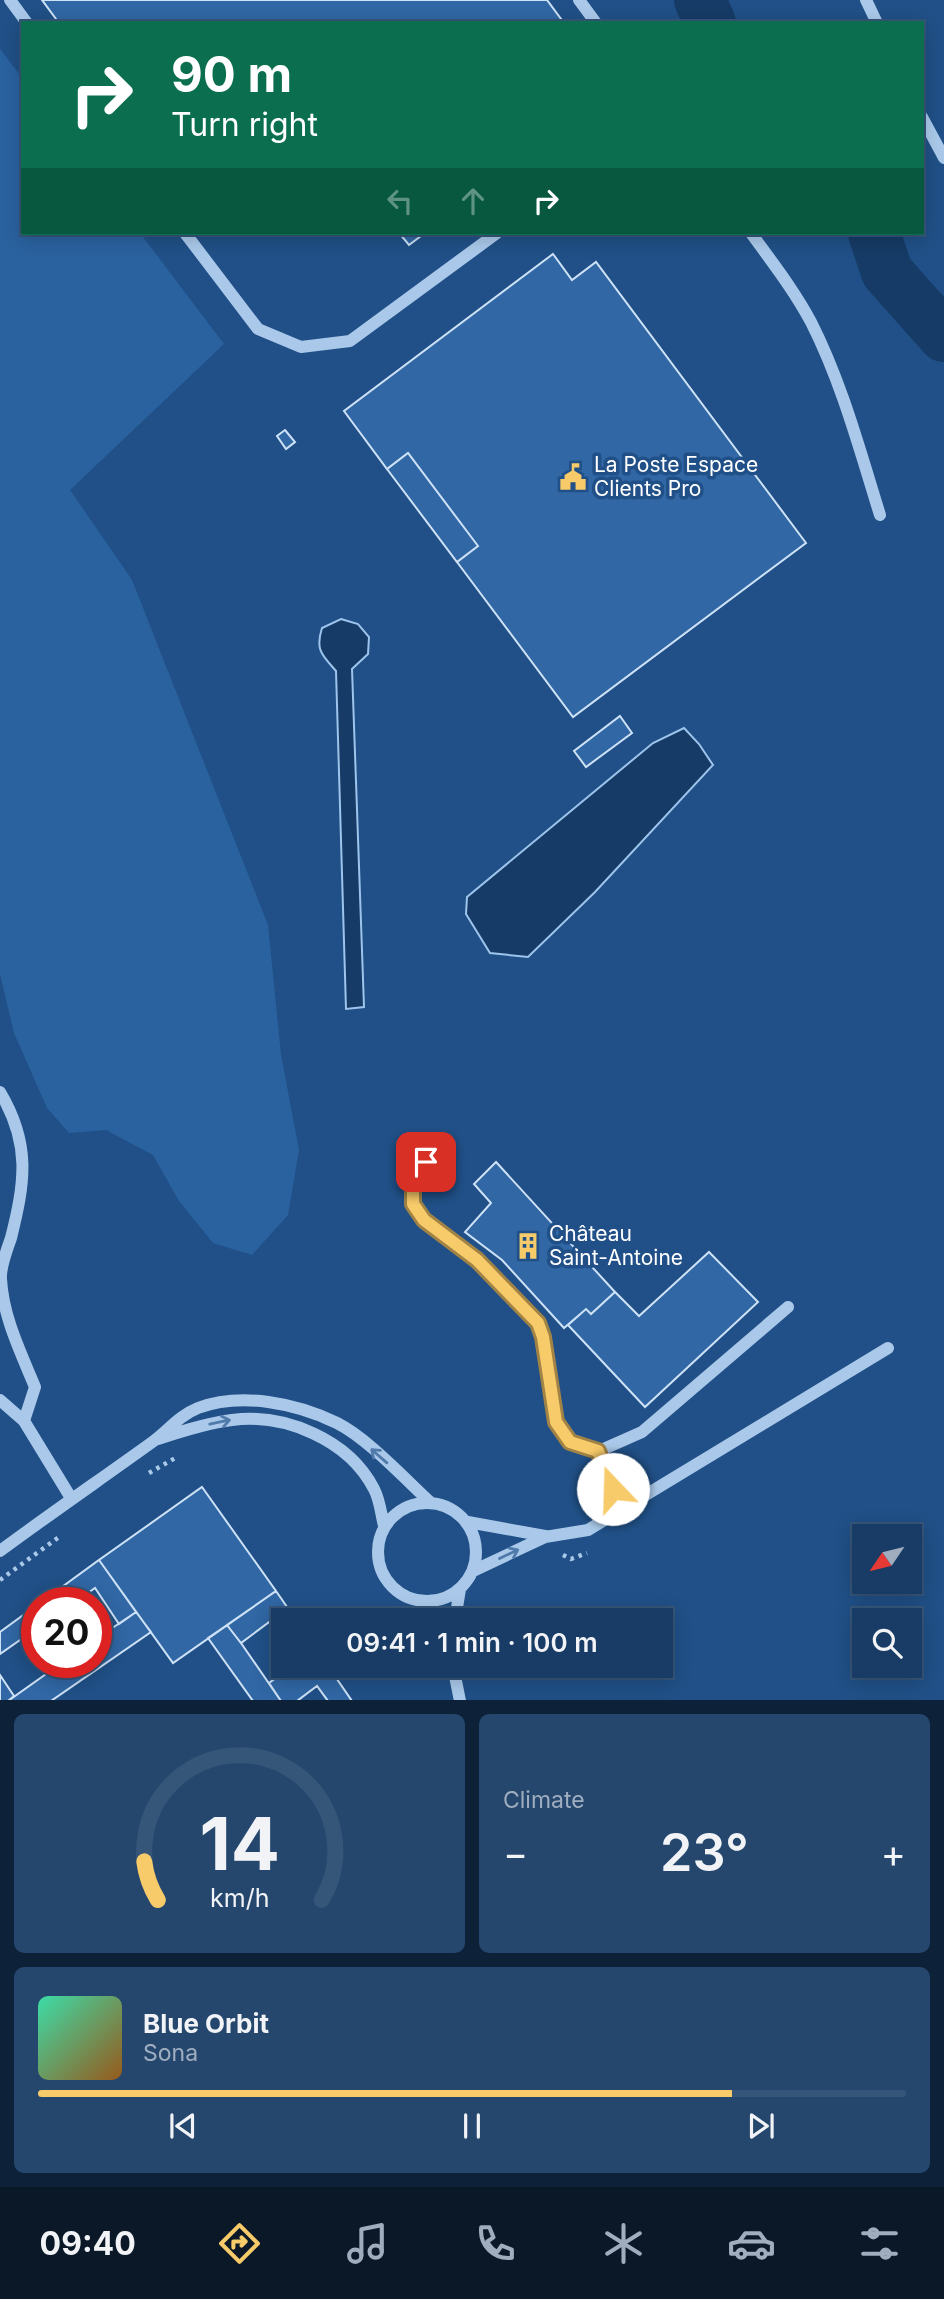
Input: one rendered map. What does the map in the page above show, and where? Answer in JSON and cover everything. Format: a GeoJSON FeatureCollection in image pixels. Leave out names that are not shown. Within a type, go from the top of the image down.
{"type":"FeatureCollection","features":[{"type":"Feature","properties":{"kind":"street"},"geometry":{"type":"LineString","coordinates":[[10,0],[26,21]]}},
{"type":"Feature","properties":{"kind":"street"},"geometry":{"type":"LineString","coordinates":[[579,0],[595,21]]}},
{"type":"Feature","properties":{"kind":"street"},"geometry":{"type":"LineString","coordinates":[[866,0],[876,21]]}},
{"type":"Feature","properties":{"kind":"street"},"geometry":{"type":"LineString","coordinates":[[924,121],[944,158]]}},
{"type":"Feature","properties":{"kind":"street"},"geometry":{"type":"LineString","coordinates":[[187,235],[258,329],[301,347],[349,341],[494,235]]}},
{"type":"Feature","properties":{"kind":"street"},"geometry":{"type":"LineString","coordinates":[[752,235],[786,280],[811,323],[845,403],[880,515]]}},
{"type":"Feature","properties":{"kind":"street"},"geometry":{"type":"LineString","coordinates":[[0,1093],[10,1109],[22,1145],[24,1164],[16,1215],[1,1277],[9,1324],[35,1387],[24,1421]]}},
{"type":"Feature","properties":{"kind":"street"},"geometry":{"type":"LineString","coordinates":[[426,1162],[413,1175],[413,1204],[424,1220],[477,1260],[538,1323],[543,1337],[556,1422],[570,1442],[598,1451],[642,1432],[788,1307]]}},
{"type":"Feature","properties":{"kind":"street"},"geometry":{"type":"LineString","coordinates":[[467,1522],[545,1536],[589,1530],[888,1348]]}},
{"type":"Feature","properties":{"kind":"street"},"geometry":{"type":"LineString","coordinates":[[0,1400],[24,1421],[71,1498]]}},
{"type":"Feature","properties":{"kind":"street"},"geometry":{"type":"LineString","coordinates":[[0,1551],[71,1498],[155,1441],[178,1419],[198,1408],[228,1401],[265,1402],[301,1409],[338,1424],[373,1450],[430,1502]]}},
{"type":"Feature","properties":{"kind":"street"},"geometry":{"type":"LineString","coordinates":[[155,1441],[192,1428],[234,1419],[295,1426],[327,1440],[357,1463],[375,1490],[384,1526]]}},
{"type":"Feature","properties":{"kind":"street"},"geometry":{"type":"LineString","coordinates":[[598,1451],[621,1510]]}},
{"type":"Feature","properties":{"kind":"street"},"geometry":{"type":"LineString","coordinates":[[430,1502],[444,1505],[458,1512],[467,1522],[477,1546],[473,1571],[460,1589],[439,1600],[416,1600],[401,1594],[389,1584],[381,1570],[379,1540],[384,1526],[404,1507],[430,1502]]}},
{"type":"Feature","properties":{"kind":"street"},"geometry":{"type":"LineString","coordinates":[[473,1571],[545,1536]]}},
{"type":"Feature","properties":{"kind":"street"},"geometry":{"type":"LineString","coordinates":[[457,1608],[460,1589]]}},
{"type":"Feature","properties":{"kind":"street"},"geometry":{"type":"LineString","coordinates":[[416,1600],[421,1608]]}},
{"type":"Feature","properties":{"kind":"street"},"geometry":{"type":"LineString","coordinates":[[455,1678],[460,1700]]}},
{"type":"Feature","properties":{"kind":"path"},"geometry":{"type":"LineString","coordinates":[[139,1480],[181,1454]]}},
{"type":"Feature","properties":{"kind":"path"},"geometry":{"type":"LineString","coordinates":[[0,1580],[67,1531]]}},
{"type":"Feature","properties":{"kind":"shaded area"},"geometry":{"type":"Polygon","coordinates":[[[0,49],[21,76],[21,235],[142,235],[224,344],[70,490],[132,580],[268,925],[281,1055],[299,1150],[288,1215],[252,1255],[213,1243],[179,1201],[153,1155],[106,1130],[69,1133],[47,1108],[14,1033],[0,974],[0,49]]]}},
{"type":"Feature","properties":{"kind":"shaded area"},"geometry":{"type":"Polygon","coordinates":[[[341,619],[358,624],[369,637],[368,654],[352,669],[364,1007],[346,1009],[336,671],[324,656],[319,642],[322,628],[341,619]]]}},
{"type":"Feature","properties":{"kind":"shaded area"},"geometry":{"type":"Polygon","coordinates":[[[684,728],[713,765],[595,892],[528,957],[490,953],[466,914],[467,897],[653,743],[684,728]]]}},
{"type":"Feature","properties":{"kind":"building"},"geometry":{"type":"Polygon","coordinates":[[[42,0],[547,0],[563,21],[58,21],[42,0]]]}},
{"type":"Feature","properties":{"kind":"building"},"geometry":{"type":"Polygon","coordinates":[[[401,235],[422,235],[409,245],[401,235]]]}},
{"type":"Feature","properties":{"kind":"building"},"geometry":{"type":"Polygon","coordinates":[[[553,254],[572,280],[596,262],[806,543],[573,717],[457,562],[478,546],[408,453],[387,469],[344,411],[553,254]]]}},
{"type":"Feature","properties":{"kind":"building"},"geometry":{"type":"Polygon","coordinates":[[[285,430],[295,442],[286,449],[277,436],[285,430]]]}},
{"type":"Feature","properties":{"kind":"building"},"geometry":{"type":"Polygon","coordinates":[[[408,453],[478,546],[457,562],[387,469],[408,453]]]}},
{"type":"Feature","properties":{"kind":"building"},"geometry":{"type":"Polygon","coordinates":[[[620,716],[632,733],[586,767],[574,751],[620,716]]]}},
{"type":"Feature","properties":{"kind":"building","name":"Château Saint-Antoine"},"geometry":{"type":"Polygon","coordinates":[[[496,1162],[615,1292],[591,1314],[586,1309],[564,1328],[502,1260],[465,1232],[491,1203],[474,1184],[496,1162]]]}},
{"type":"Feature","properties":{"kind":"building"},"geometry":{"type":"Polygon","coordinates":[[[709,1252],[758,1302],[645,1407],[568,1325],[586,1309],[591,1314],[615,1292],[639,1316],[709,1252]]]}},
{"type":"Feature","properties":{"kind":"building"},"geometry":{"type":"Polygon","coordinates":[[[202,1487],[276,1591],[173,1663],[99,1560],[202,1487]]]}},
{"type":"Feature","properties":{"kind":"building"},"geometry":{"type":"Polygon","coordinates":[[[99,1560],[136,1612],[119,1624],[112,1614],[112,1587],[62,1587],[99,1560]]]}},
{"type":"Feature","properties":{"kind":"building"},"geometry":{"type":"Polygon","coordinates":[[[276,1591],[288,1608],[271,1608],[271,1621],[241,1643],[227,1625],[276,1591]]]}},
{"type":"Feature","properties":{"kind":"building"},"geometry":{"type":"Polygon","coordinates":[[[136,1612],[151,1632],[112,1659],[112,1628],[136,1612]]]}},
{"type":"Feature","properties":{"kind":"building"},"geometry":{"type":"Polygon","coordinates":[[[21,1617],[21,1639],[0,1654],[0,1632],[21,1617]]]}},
{"type":"Feature","properties":{"kind":"building"},"geometry":{"type":"Polygon","coordinates":[[[227,1625],[280,1700],[252,1700],[208,1638],[227,1625]]]}},
{"type":"Feature","properties":{"kind":"building"},"geometry":{"type":"Polygon","coordinates":[[[0,1675],[14,1696],[9,1700],[0,1700],[0,1675]]]}},
{"type":"Feature","properties":{"kind":"building"},"geometry":{"type":"Polygon","coordinates":[[[40,1678],[84,1678],[52,1700],[9,1700],[40,1678]]]}},
{"type":"Feature","properties":{"kind":"building"},"geometry":{"type":"Polygon","coordinates":[[[276,1678],[336,1678],[351,1700],[327,1700],[317,1686],[298,1700],[280,1700],[269,1683],[276,1678]]]}},
{"type":"Feature","properties":{"kind":"waterway"},"geometry":{"type":"LineString","coordinates":[[700,0],[709,21]]}},
{"type":"Feature","properties":{"kind":"waterway"},"geometry":{"type":"LineString","coordinates":[[875,235],[887,272],[944,336]]}},
{"type":"Feature","properties":{"kind":"place","name":"La Poste Espace Clients Pro"},"geometry":{"type":"Point","coordinates":[573,477]}},
{"type":"Feature","properties":{"kind":"place","name":"Château Saint-Antoine"},"geometry":{"type":"Point","coordinates":[528,1246]}},
{"type":"Feature","properties":{"kind":"route"},"geometry":{"type":"LineString","coordinates":[[426,1162],[413,1175],[413,1204],[424,1220],[477,1260],[538,1323],[543,1337],[556,1422],[570,1442],[598,1451],[613,1489]]}}]}
